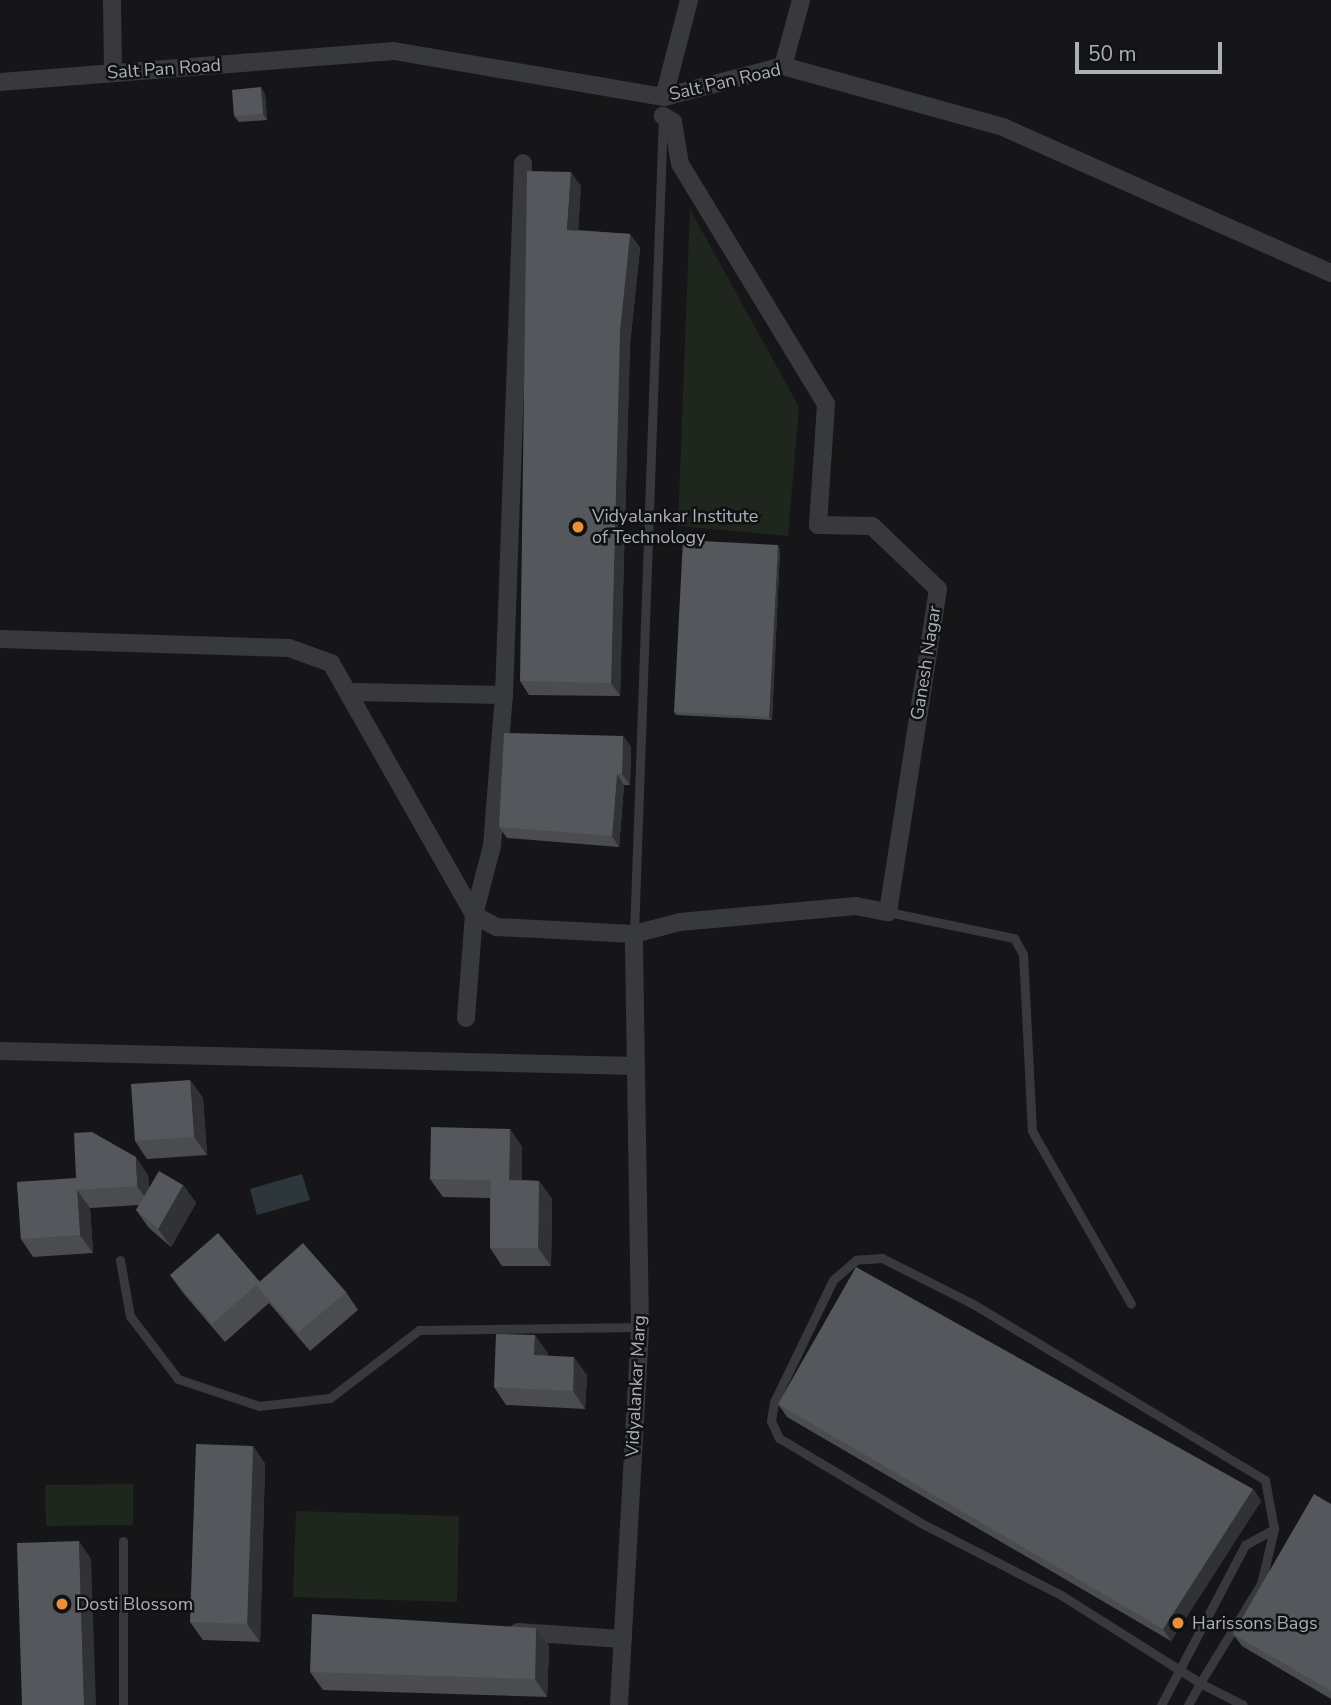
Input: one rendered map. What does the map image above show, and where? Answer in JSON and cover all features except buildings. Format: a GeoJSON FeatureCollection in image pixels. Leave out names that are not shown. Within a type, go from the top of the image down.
{"type":"FeatureCollection","features":[{"type":"Feature","properties":{"kind":"street"},"geometry":{"type":"LineString","coordinates":[[112,0],[113,73]]}},
{"type":"Feature","properties":{"kind":"street"},"geometry":{"type":"LineString","coordinates":[[664,97],[689,0]]}},
{"type":"Feature","properties":{"kind":"street"},"geometry":{"type":"LineString","coordinates":[[783,66],[800,0]]}},
{"type":"Feature","properties":{"kind":"street","name":"Salt Pan Road"},"geometry":{"type":"LineString","coordinates":[[0,82],[394,51],[664,97],[783,66],[1003,127],[1331,273]]}},
{"type":"Feature","properties":{"kind":"street","name":"Ganesh Nagar"},"geometry":{"type":"LineString","coordinates":[[663,116],[673,122],[680,164],[826,404],[818,525],[872,526],[938,589],[888,912]]}},
{"type":"Feature","properties":{"kind":"street"},"geometry":{"type":"LineString","coordinates":[[466,1018],[474,915],[492,846],[504,695],[523,163]]}},
{"type":"Feature","properties":{"kind":"street"},"geometry":{"type":"LineString","coordinates":[[0,639],[289,648],[331,663],[353,692],[474,915],[497,927],[634,934],[680,922],[856,906],[888,912]]}},
{"type":"Feature","properties":{"kind":"street"},"geometry":{"type":"LineString","coordinates":[[353,692],[504,695]]}},
{"type":"Feature","properties":{"kind":"street","name":"Vidyalankar Marg"},"geometry":{"type":"LineString","coordinates":[[619,1705],[640,1327],[634,934]]}},
{"type":"Feature","properties":{"kind":"street"},"geometry":{"type":"LineString","coordinates":[[0,1051],[636,1066]]}},
{"type":"Feature","properties":{"kind":"street"},"geometry":{"type":"LineString","coordinates":[[499,1631],[623,1639]]}},
{"type":"Feature","properties":{"kind":"lane"},"geometry":{"type":"LineString","coordinates":[[634,934],[664,97]]}},
{"type":"Feature","properties":{"kind":"lane"},"geometry":{"type":"LineString","coordinates":[[888,912],[1014,937],[1023,954],[1032,1131],[1131,1304]]}},
{"type":"Feature","properties":{"kind":"lane"},"geometry":{"type":"LineString","coordinates":[[1188,1705],[1200,1683],[1261,1584],[1274,1530],[1265,1480],[973,1304],[882,1258],[856,1260],[833,1280],[774,1402],[771,1421],[779,1438],[1177,1667],[1200,1683],[1243,1705]]}},
{"type":"Feature","properties":{"kind":"lane"},"geometry":{"type":"LineString","coordinates":[[120,1260],[130,1316],[178,1379],[259,1406],[330,1398],[419,1330],[640,1327]]}},
{"type":"Feature","properties":{"kind":"lane"},"geometry":{"type":"LineString","coordinates":[[1161,1705],[1177,1667],[1245,1545],[1274,1530]]}},
{"type":"Feature","properties":{"kind":"lane"},"geometry":{"type":"LineString","coordinates":[[123,1541],[123,1705]]}},
{"type":"Feature","properties":{"kind":"shaded area"},"geometry":{"type":"Polygon","coordinates":[[[690,209],[799,407],[788,536],[678,526],[690,209]]]}},
{"type":"Feature","properties":{"kind":"shaded area"},"geometry":{"type":"Polygon","coordinates":[[[302,1174],[310,1200],[257,1215],[250,1189],[302,1174]]]}},
{"type":"Feature","properties":{"kind":"shaded area"},"geometry":{"type":"Polygon","coordinates":[[[133,1484],[133,1525],[46,1526],[45,1485],[133,1484]]]}},
{"type":"Feature","properties":{"kind":"shaded area"},"geometry":{"type":"Polygon","coordinates":[[[296,1511],[459,1516],[457,1602],[293,1597],[296,1511]]]}},
{"type":"Feature","properties":{"kind":"place","name":"Vidyalankar Institute of Technology"},"geometry":{"type":"Point","coordinates":[578,527]}},
{"type":"Feature","properties":{"kind":"place","name":"Dosti Blossom"},"geometry":{"type":"Point","coordinates":[62,1604]}},
{"type":"Feature","properties":{"kind":"place","name":"Harissons Bags"},"geometry":{"type":"Point","coordinates":[1178,1623]}}]}
